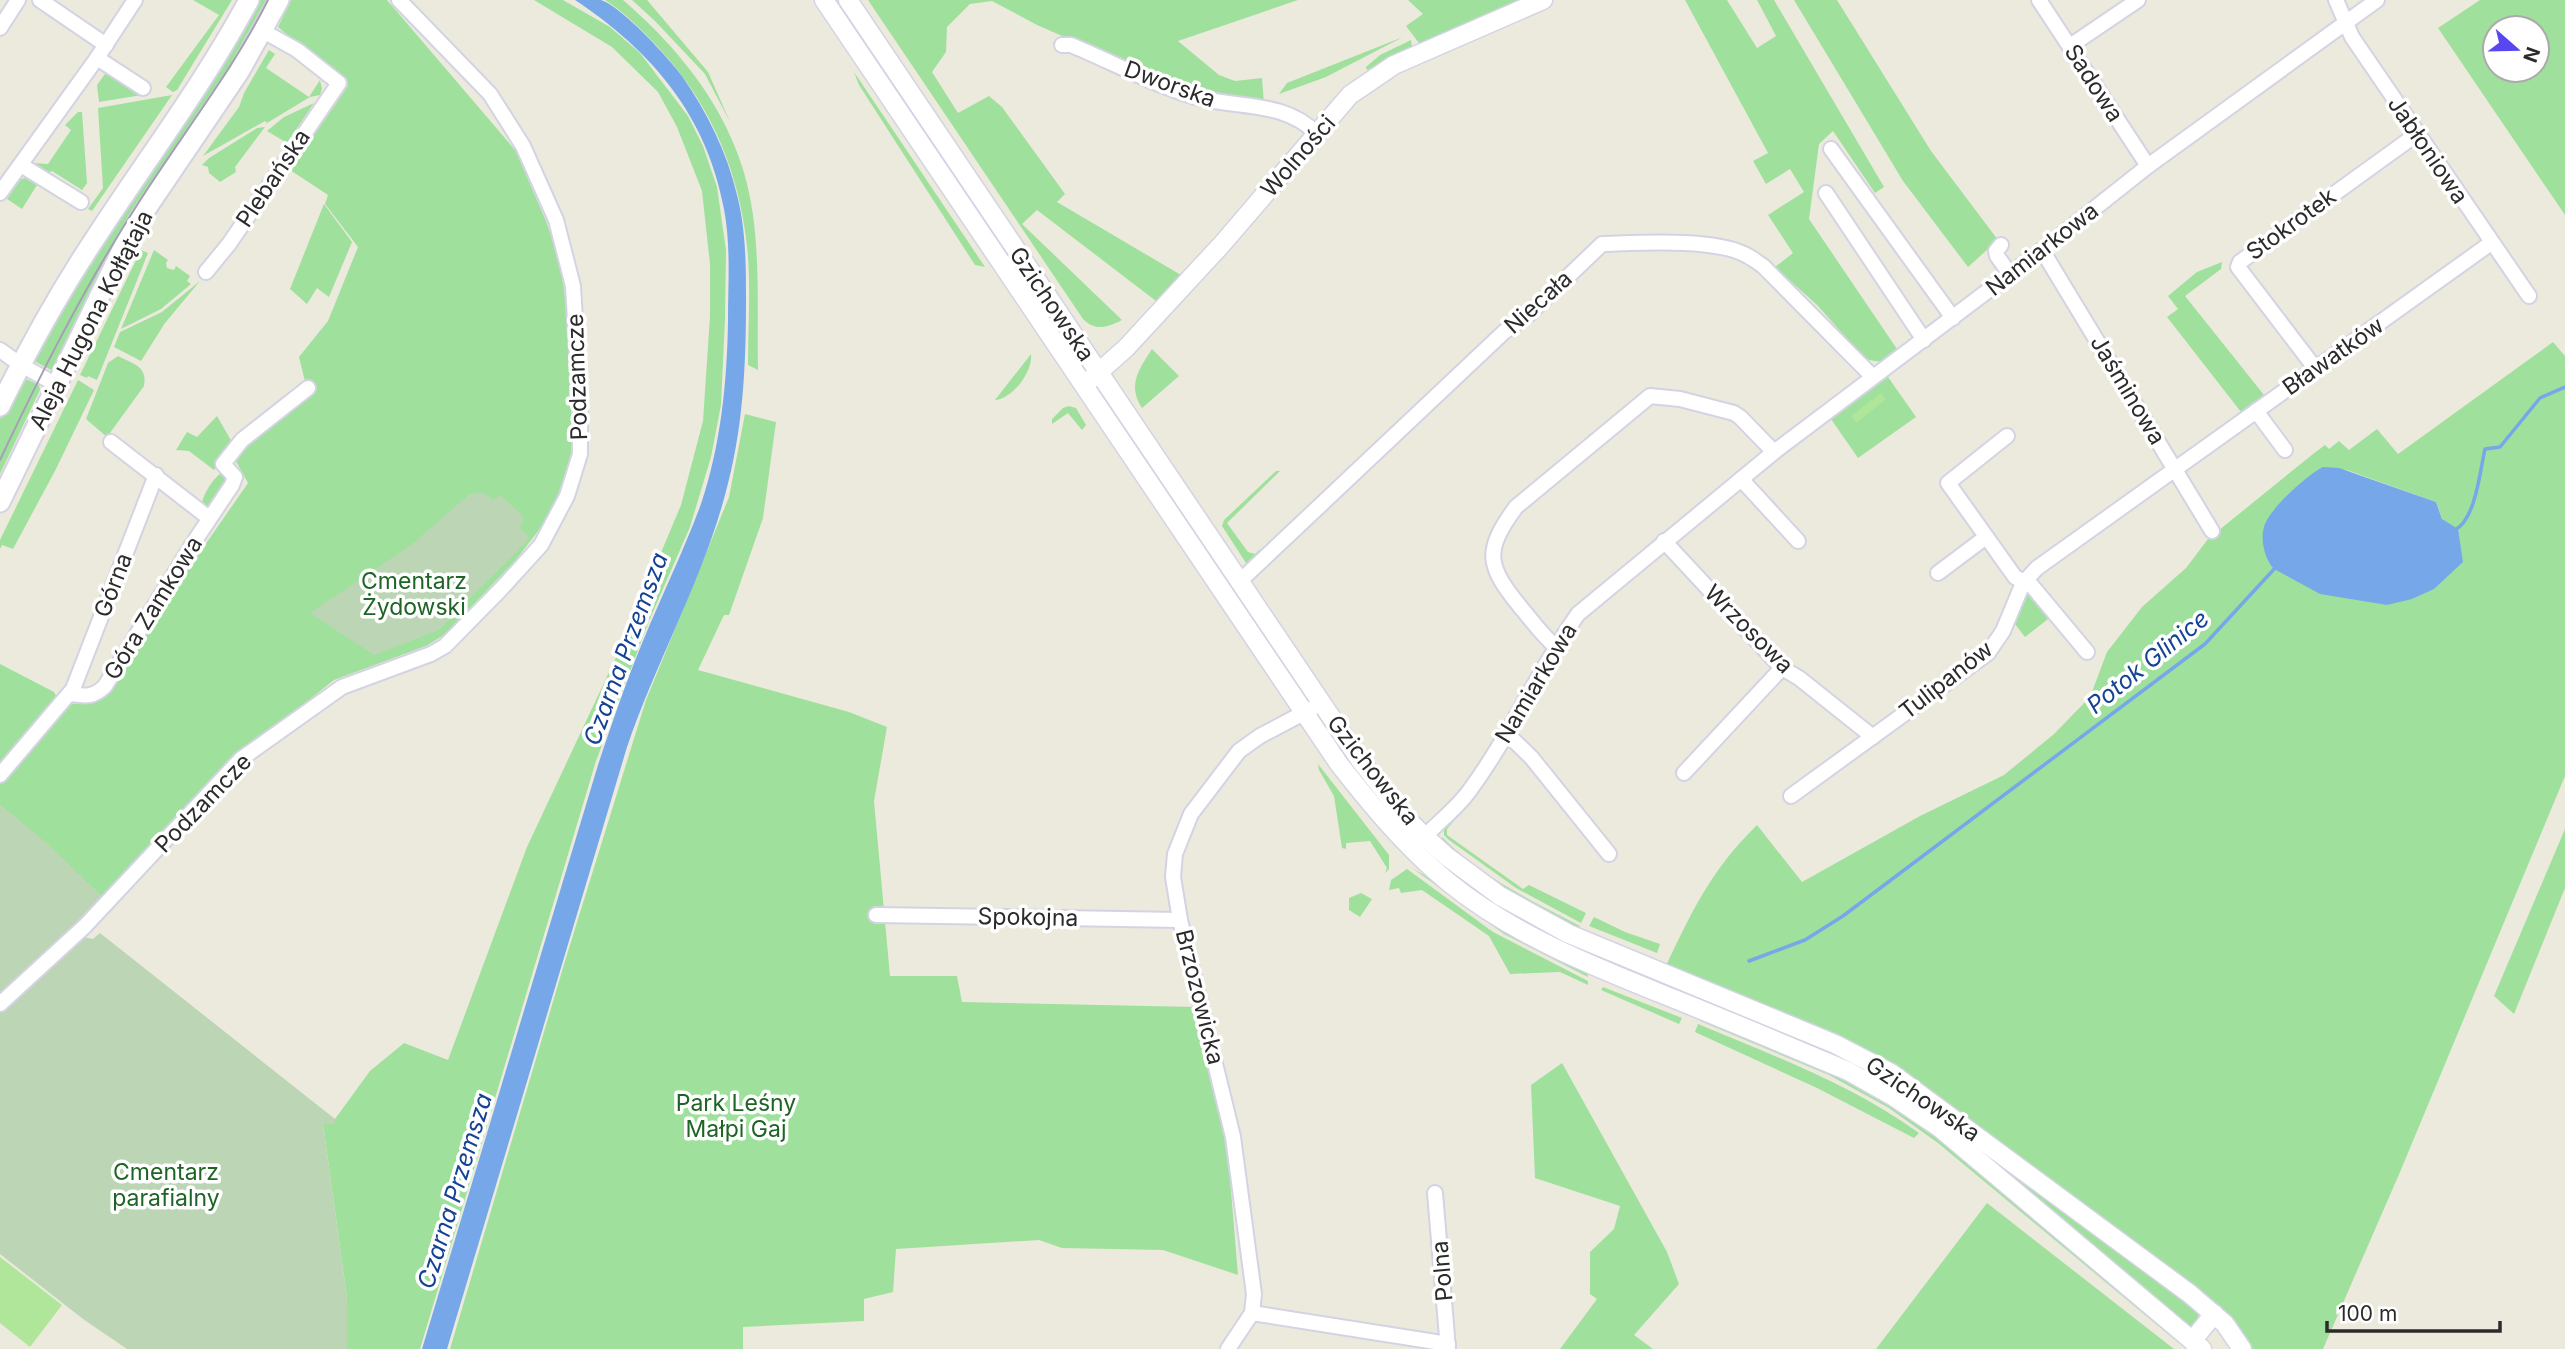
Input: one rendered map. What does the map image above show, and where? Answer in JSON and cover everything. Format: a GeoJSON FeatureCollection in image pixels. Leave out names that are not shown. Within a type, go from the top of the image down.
{"type":"FeatureCollection","features":[{"type":"Feature","properties":{"kind":"main road","name":"Aleja Hugona Kołłątaja"},"geometry":{"type":"LineString","coordinates":[[0,406],[72,273],[217,59],[249,0]]}},
{"type":"Feature","properties":{"kind":"main road","name":"Aleja Hugona Kołłątaja"},"geometry":{"type":"LineString","coordinates":[[0,502],[112,267],[142,215],[205,125],[279,0]]}},
{"type":"Feature","properties":{"kind":"street"},"geometry":{"type":"LineString","coordinates":[[2,21],[18,0]]}},
{"type":"Feature","properties":{"kind":"street"},"geometry":{"type":"LineString","coordinates":[[40,0],[143,88]]}},
{"type":"Feature","properties":{"kind":"street"},"geometry":{"type":"LineString","coordinates":[[0,194],[5,176],[21,165],[135,0]]}},
{"type":"Feature","properties":{"kind":"street","name":"Podzamcze"},"geometry":{"type":"LineString","coordinates":[[0,1004],[85,926],[241,759],[342,687],[431,654],[445,646],[541,545],[567,496],[580,454],[580,403],[574,297],[556,220],[533,164],[490,94],[399,0]]}},
{"type":"Feature","properties":{"kind":"street","name":"Wolności"},"geometry":{"type":"LineString","coordinates":[[1091,379],[1126,348],[1223,243],[1350,95],[1394,65],[1543,0]]}},
{"type":"Feature","properties":{"kind":"street","name":"Sadowa"},"geometry":{"type":"LineString","coordinates":[[2039,0],[2148,166]]}},
{"type":"Feature","properties":{"kind":"street"},"geometry":{"type":"LineString","coordinates":[[2070,46],[2138,0]]}},
{"type":"Feature","properties":{"kind":"street","name":"Jabłoniowa"},"geometry":{"type":"LineString","coordinates":[[2336,0],[2352,37],[2529,296]]}},
{"type":"Feature","properties":{"kind":"street","name":"Namiarkowa"},"geometry":{"type":"LineString","coordinates":[[1419,843],[1469,792],[1507,734],[1555,646],[1578,614],[1774,452],[2042,250],[2148,166],[2377,0]]}},
{"type":"Feature","properties":{"kind":"street","name":"Gzichowska"},"geometry":{"type":"LineString","coordinates":[[837,2],[1091,379],[1240,581],[1321,703],[1448,881],[1487,909],[1557,950],[1848,1071],[1894,1097],[1940,1128],[2197,1345]]}},
{"type":"Feature","properties":{"kind":"street","name":"Plebańska"},"geometry":{"type":"LineString","coordinates":[[206,272],[229,244],[339,83],[297,50],[262,31]]}},
{"type":"Feature","properties":{"kind":"street","name":"Dworska"},"geometry":{"type":"LineString","coordinates":[[1062,45],[1079,49],[1193,97],[1284,111],[1317,134]]}},
{"type":"Feature","properties":{"kind":"street","name":"Stokrotek"},"geometry":{"type":"LineString","coordinates":[[2315,368],[2238,267],[2239,262],[2417,134]]}},
{"type":"Feature","properties":{"kind":"street"},"geometry":{"type":"LineString","coordinates":[[1831,149],[1953,318]]}},
{"type":"Feature","properties":{"kind":"street"},"geometry":{"type":"LineString","coordinates":[[21,165],[82,202]]}},
{"type":"Feature","properties":{"kind":"street"},"geometry":{"type":"LineString","coordinates":[[1826,193],[1924,340]]}},
{"type":"Feature","properties":{"kind":"street","name":"Niecała"},"geometry":{"type":"LineString","coordinates":[[1240,581],[1494,341],[1528,315],[1602,244],[1667,242],[1725,248],[1744,253],[1763,266],[1873,377]]}},
{"type":"Feature","properties":{"kind":"street","name":"Bławatków"},"geometry":{"type":"LineString","coordinates":[[2175,468],[2491,243]]}},
{"type":"Feature","properties":{"kind":"street"},"geometry":{"type":"LineString","coordinates":[[2001,245],[1996,251],[1997,256],[2010,274]]}},
{"type":"Feature","properties":{"kind":"street","name":"Jaśminowa"},"geometry":{"type":"LineString","coordinates":[[2042,250],[2212,531]]}},
{"type":"Feature","properties":{"kind":"street"},"geometry":{"type":"LineString","coordinates":[[0,350],[57,385]]}},
{"type":"Feature","properties":{"kind":"street","name":"Gzichowska"},"geometry":{"type":"LineString","coordinates":[[1091,379],[1185,537],[1339,764],[1364,796],[1419,843],[1446,856],[1500,896],[1569,934],[1835,1044],[1891,1073],[2214,1314],[2225,1324],[2242,1349]]}},
{"type":"Feature","properties":{"kind":"street","name":"Góra Zamkowa"},"geometry":{"type":"LineString","coordinates":[[69,694],[86,697],[98,694],[105,686],[235,478],[223,464],[236,445],[308,388]]}},
{"type":"Feature","properties":{"kind":"street"},"geometry":{"type":"LineString","coordinates":[[1555,646],[1497,575],[1494,545],[1501,527],[1516,507],[1650,396],[1680,399],[1734,413],[1774,452]]}},
{"type":"Feature","properties":{"kind":"street"},"geometry":{"type":"LineString","coordinates":[[2256,411],[2285,450]]}},
{"type":"Feature","properties":{"kind":"street"},"geometry":{"type":"LineString","coordinates":[[2007,436],[1948,484],[2015,577],[2032,586],[2087,652]]}},
{"type":"Feature","properties":{"kind":"street"},"geometry":{"type":"LineString","coordinates":[[111,442],[209,518]]}},
{"type":"Feature","properties":{"kind":"street","name":"Tulipanów"},"geometry":{"type":"LineString","coordinates":[[1791,796],[1988,653],[2003,631],[2024,583],[2037,568],[2175,468]]}},
{"type":"Feature","properties":{"kind":"street","name":"Górna"},"geometry":{"type":"LineString","coordinates":[[69,694],[74,689],[156,475]]}},
{"type":"Feature","properties":{"kind":"street"},"geometry":{"type":"LineString","coordinates":[[1741,479],[1798,541]]}},
{"type":"Feature","properties":{"kind":"street"},"geometry":{"type":"LineString","coordinates":[[1938,573],[1986,537]]}},
{"type":"Feature","properties":{"kind":"street","name":"Wrzosowa"},"geometry":{"type":"LineString","coordinates":[[1664,541],[1782,668],[1799,678],[1873,737]]}},
{"type":"Feature","properties":{"kind":"street"},"geometry":{"type":"LineString","coordinates":[[1684,773],[1782,668]]}},
{"type":"Feature","properties":{"kind":"street"},"geometry":{"type":"LineString","coordinates":[[0,775],[69,694]]}},
{"type":"Feature","properties":{"kind":"street","name":"Brzozowicka"},"geometry":{"type":"LineString","coordinates":[[1252,1313],[1254,1294],[1233,1137],[1180,920],[1173,877],[1175,854],[1191,814],[1239,751],[1260,736],[1321,703]]}},
{"type":"Feature","properties":{"kind":"street"},"geometry":{"type":"LineString","coordinates":[[1507,734],[1531,757],[1609,854]]}},
{"type":"Feature","properties":{"kind":"street","name":"Spokojna"},"geometry":{"type":"LineString","coordinates":[[876,915],[1180,920]]}},
{"type":"Feature","properties":{"kind":"street","name":"Polna"},"geometry":{"type":"LineString","coordinates":[[1435,1193],[1448,1346]]}},
{"type":"Feature","properties":{"kind":"street"},"geometry":{"type":"LineString","coordinates":[[1228,1349],[1252,1313],[1448,1346]]}},
{"type":"Feature","properties":{"kind":"street"},"geometry":{"type":"LineString","coordinates":[[2197,1345],[2214,1314]]}},
{"type":"Feature","properties":{"kind":"green space"},"geometry":{"type":"Polygon","coordinates":[[[193,0],[232,0],[177,90],[173,92],[166,87],[219,15],[193,0]]]}},
{"type":"Feature","properties":{"kind":"green space"},"geometry":{"type":"Polygon","coordinates":[[[256,0],[270,0],[53,371],[34,361],[33,353],[256,0]]]}},
{"type":"Feature","properties":{"kind":"green space"},"geometry":{"type":"Polygon","coordinates":[[[291,0],[387,0],[516,151],[560,260],[576,438],[559,504],[515,561],[444,635],[426,646],[334,680],[222,769],[104,899],[49,846],[0,805],[0,781],[69,704],[96,702],[248,483],[234,458],[306,385],[299,357],[328,321],[358,247],[325,204],[328,195],[290,170],[348,86],[278,27],[291,0]]]}},
{"type":"Feature","properties":{"kind":"green space"},"geometry":{"type":"Polygon","coordinates":[[[534,0],[563,0],[610,27],[640,53],[688,116],[703,146],[717,187],[726,250],[721,405],[711,457],[690,527],[649,621],[596,761],[420,1349],[347,1349],[347,1298],[323,1124],[334,1124],[370,1071],[404,1043],[448,1060],[527,847],[626,636],[681,505],[703,421],[710,316],[710,264],[702,191],[677,127],[658,92],[612,47],[534,0]]]}},
{"type":"Feature","properties":{"kind":"green space"},"geometry":{"type":"Polygon","coordinates":[[[605,0],[623,0],[690,69],[724,123],[737,152],[747,183],[755,234],[758,370],[748,365],[747,248],[740,205],[726,155],[704,109],[674,66],[639,27],[605,0]]]}},
{"type":"Feature","properties":{"kind":"green space"},"geometry":{"type":"Polygon","coordinates":[[[632,0],[647,0],[708,72],[730,122],[705,74],[632,0]]]}},
{"type":"Feature","properties":{"kind":"green space"},"geometry":{"type":"Polygon","coordinates":[[[868,0],[1298,0],[1178,41],[1219,75],[1235,81],[1262,78],[1264,104],[1195,94],[1037,25],[992,1],[970,4],[947,27],[946,52],[932,72],[958,113],[989,96],[1002,107],[1065,194],[1057,202],[1181,275],[1156,301],[1037,210],[1022,224],[1122,320],[1112,325],[1097,327],[1083,319],[868,0]]]}},
{"type":"Feature","properties":{"kind":"green space"},"geometry":{"type":"Polygon","coordinates":[[[1408,0],[1520,0],[1419,43],[1406,26],[1423,14],[1408,0]]]}},
{"type":"Feature","properties":{"kind":"green space"},"geometry":{"type":"Polygon","coordinates":[[[1685,0],[1727,0],[1757,48],[1776,36],[1757,0],[1774,0],[1884,187],[1875,193],[1833,131],[1819,144],[1809,219],[1897,349],[1882,362],[1869,360],[1859,352],[1817,305],[1775,267],[1793,253],[1768,215],[1804,192],[1790,169],[1766,184],[1753,161],[1768,153],[1685,0]]]}},
{"type":"Feature","properties":{"kind":"green space"},"geometry":{"type":"Polygon","coordinates":[[[1794,0],[1837,0],[1931,151],[1998,240],[1968,267],[1903,181],[1794,0]]]}},
{"type":"Feature","properties":{"kind":"green space"},"geometry":{"type":"Polygon","coordinates":[[[2480,0],[2565,0],[2565,215],[2438,28],[2480,0]]]}},
{"type":"Feature","properties":{"kind":"green space"},"geometry":{"type":"Polygon","coordinates":[[[848,15],[1041,301],[1026,285],[847,20],[848,15]]]}},
{"type":"Feature","properties":{"kind":"green space"},"geometry":{"type":"Polygon","coordinates":[[[1403,37],[1326,77],[1279,94],[1287,83],[1403,37]]]}},
{"type":"Feature","properties":{"kind":"green space"},"geometry":{"type":"Polygon","coordinates":[[[1411,40],[1412,47],[1367,70],[1366,67],[1380,55],[1411,40]]]}},
{"type":"Feature","properties":{"kind":"green space"},"geometry":{"type":"Polygon","coordinates":[[[269,50],[275,54],[266,68],[309,97],[320,80],[320,95],[310,97],[203,156],[239,107],[269,50]]]}},
{"type":"Feature","properties":{"kind":"green space"},"geometry":{"type":"Polygon","coordinates":[[[854,72],[985,267],[975,265],[859,85],[854,72]]]}},
{"type":"Feature","properties":{"kind":"green space"},"geometry":{"type":"Polygon","coordinates":[[[105,74],[148,94],[99,102],[97,85],[105,74]]]}},
{"type":"Feature","properties":{"kind":"green space"},"geometry":{"type":"Polygon","coordinates":[[[172,95],[92,211],[88,209],[103,188],[98,108],[172,95]]]}},
{"type":"Feature","properties":{"kind":"green space"},"geometry":{"type":"Polygon","coordinates":[[[314,103],[287,143],[267,131],[284,117],[314,103]]]}},
{"type":"Feature","properties":{"kind":"green space"},"geometry":{"type":"Polygon","coordinates":[[[78,112],[82,112],[87,183],[82,190],[52,171],[42,175],[31,163],[48,164],[71,130],[65,125],[78,112]]]}},
{"type":"Feature","properties":{"kind":"green space"},"geometry":{"type":"Polygon","coordinates":[[[265,127],[235,167],[236,172],[220,182],[209,173],[208,167],[202,165],[257,128],[265,127]]]}},
{"type":"Feature","properties":{"kind":"green space"},"geometry":{"type":"Polygon","coordinates":[[[26,178],[37,185],[22,209],[7,199],[21,179],[26,178]]]}},
{"type":"Feature","properties":{"kind":"green space"},"geometry":{"type":"Polygon","coordinates":[[[324,204],[352,242],[329,297],[317,288],[307,304],[290,289],[324,204]]]}},
{"type":"Feature","properties":{"kind":"green space"},"geometry":{"type":"Polygon","coordinates":[[[141,250],[148,253],[97,380],[80,375],[141,250]]]}},
{"type":"Feature","properties":{"kind":"green space"},"geometry":{"type":"Polygon","coordinates":[[[154,250],[168,260],[167,268],[174,270],[176,266],[190,276],[187,281],[191,284],[161,309],[121,329],[154,250]]]}},
{"type":"Feature","properties":{"kind":"green space"},"geometry":{"type":"Polygon","coordinates":[[[2222,262],[2221,269],[2185,296],[2264,395],[2241,412],[2167,317],[2178,309],[2168,296],[2197,272],[2222,262]]]}},
{"type":"Feature","properties":{"kind":"green space"},"geometry":{"type":"Polygon","coordinates":[[[200,281],[165,323],[141,361],[114,347],[120,332],[162,312],[200,281]]]}},
{"type":"Feature","properties":{"kind":"green space"},"geometry":{"type":"Polygon","coordinates":[[[2553,342],[2565,356],[2565,776],[2323,1349],[2250,1349],[2190,1285],[1925,1086],[1886,1062],[1665,968],[1704,892],[1727,858],[1757,825],[1802,882],[1920,816],[2004,775],[2054,734],[2090,697],[2107,652],[2142,607],[2186,568],[2208,539],[2325,445],[2329,449],[2339,441],[2349,450],[2377,429],[2398,454],[2553,342]],[[2344,469],[2443,521],[2436,502],[2344,469]]]}},
{"type":"Feature","properties":{"kind":"green space"},"geometry":{"type":"Polygon","coordinates":[[[1152,349],[1179,376],[1142,408],[1135,392],[1136,377],[1152,349]]]}},
{"type":"Feature","properties":{"kind":"green space"},"geometry":{"type":"Polygon","coordinates":[[[1031,354],[1029,369],[1020,383],[1008,395],[995,400],[1031,354]]]}},
{"type":"Feature","properties":{"kind":"green space"},"geometry":{"type":"Polygon","coordinates":[[[118,356],[134,364],[144,374],[145,379],[144,386],[107,437],[86,419],[108,363],[118,356]]]}},
{"type":"Feature","properties":{"kind":"green space"},"geometry":{"type":"Polygon","coordinates":[[[1888,377],[1916,417],[1858,458],[1831,419],[1888,377]]]}},
{"type":"Feature","properties":{"kind":"green space"},"geometry":{"type":"Polygon","coordinates":[[[26,379],[39,385],[40,390],[0,474],[0,419],[20,381],[26,379]]]}},
{"type":"Feature","properties":{"kind":"green space"},"geometry":{"type":"Polygon","coordinates":[[[78,380],[94,390],[13,549],[2,545],[0,549],[0,540],[78,380]]]}},
{"type":"Feature","properties":{"kind":"green space"},"geometry":{"type":"Polygon","coordinates":[[[1881,393],[1886,399],[1856,423],[1851,416],[1881,393]]]}},
{"type":"Feature","properties":{"kind":"green space"},"geometry":{"type":"Polygon","coordinates":[[[1069,406],[1076,408],[1086,425],[1082,430],[1068,413],[1052,424],[1052,419],[1069,406]]]}},
{"type":"Feature","properties":{"kind":"green space","name":"Park Leśny Małpi Gaj"},"geometry":{"type":"Polygon","coordinates":[[[745,414],[776,422],[763,518],[729,615],[724,615],[698,670],[849,712],[887,727],[874,801],[890,976],[957,976],[962,1002],[1196,1007],[1226,1130],[1238,1275],[1163,1250],[1062,1248],[1039,1240],[896,1249],[893,1292],[864,1299],[864,1321],[743,1327],[743,1349],[450,1349],[646,700],[729,497],[745,414]]]}},
{"type":"Feature","properties":{"kind":"green space"},"geometry":{"type":"Polygon","coordinates":[[[217,416],[233,444],[214,470],[189,451],[176,450],[187,432],[197,437],[217,416]]]}},
{"type":"Feature","properties":{"kind":"green space"},"geometry":{"type":"Polygon","coordinates":[[[1276,471],[1280,471],[1227,523],[1248,552],[1255,554],[1259,550],[1261,554],[1248,566],[1222,526],[1224,520],[1276,471]]]}},
{"type":"Feature","properties":{"kind":"green space"},"geometry":{"type":"Polygon","coordinates":[[[223,472],[231,477],[210,509],[207,509],[202,503],[205,494],[223,472]]]}},
{"type":"Feature","properties":{"kind":"green space","name":"Cmentarz Żydowski"},"geometry":{"type":"Polygon","coordinates":[[[471,493],[485,494],[493,500],[500,495],[524,517],[520,528],[530,538],[439,630],[374,655],[310,613],[411,545],[471,493]]]}},
{"type":"Feature","properties":{"kind":"green space"},"geometry":{"type":"Polygon","coordinates":[[[1219,567],[1304,690],[1300,693],[1218,570],[1219,567]]]}},
{"type":"Feature","properties":{"kind":"green space"},"geometry":{"type":"Polygon","coordinates":[[[2030,591],[2052,616],[2025,637],[2015,624],[2030,591]]]}},
{"type":"Feature","properties":{"kind":"green space"},"geometry":{"type":"Polygon","coordinates":[[[0,664],[54,692],[58,699],[0,769],[0,664]]]}},
{"type":"Feature","properties":{"kind":"green space"},"geometry":{"type":"Polygon","coordinates":[[[1318,764],[1389,855],[1389,869],[1385,873],[1387,868],[1370,841],[1346,843],[1346,849],[1342,848],[1334,796],[1318,764]]]}},
{"type":"Feature","properties":{"kind":"green space"},"geometry":{"type":"Polygon","coordinates":[[[0,805],[49,845],[104,899],[0,997],[0,805]]]}},
{"type":"Feature","properties":{"kind":"green space"},"geometry":{"type":"Polygon","coordinates":[[[1457,815],[1447,829],[1447,835],[1523,889],[1529,885],[1586,913],[1581,923],[1516,888],[1449,840],[1444,835],[1444,828],[1457,815]]]}},
{"type":"Feature","properties":{"kind":"green space"},"geometry":{"type":"Polygon","coordinates":[[[2565,829],[2565,888],[2514,1014],[2494,996],[2565,829]]]}},
{"type":"Feature","properties":{"kind":"green space"},"geometry":{"type":"Polygon","coordinates":[[[1442,837],[1490,876],[1580,926],[1576,931],[1481,875],[1443,843],[1442,837]]]}},
{"type":"Feature","properties":{"kind":"green space"},"geometry":{"type":"Polygon","coordinates":[[[1412,868],[1587,972],[1588,977],[1504,934],[1412,868]]]}},
{"type":"Feature","properties":{"kind":"green space"},"geometry":{"type":"Polygon","coordinates":[[[1407,869],[1493,932],[1588,981],[1588,985],[1560,972],[1510,974],[1489,936],[1422,890],[1401,893],[1399,888],[1389,890],[1391,880],[1407,869]]]}},
{"type":"Feature","properties":{"kind":"green space"},"geometry":{"type":"Polygon","coordinates":[[[1460,881],[1498,905],[1819,1044],[1879,1073],[2196,1308],[2198,1320],[2189,1327],[1940,1121],[1560,944],[1475,894],[1460,881]]]}},
{"type":"Feature","properties":{"kind":"green space"},"geometry":{"type":"Polygon","coordinates":[[[1361,893],[1372,899],[1360,917],[1349,910],[1349,898],[1361,893]]]}},
{"type":"Feature","properties":{"kind":"green space"},"geometry":{"type":"Polygon","coordinates":[[[1594,917],[1625,932],[1660,944],[1657,953],[1589,926],[1594,917]]]}},
{"type":"Feature","properties":{"kind":"green space","name":"Cmentarz parafialny"},"geometry":{"type":"Polygon","coordinates":[[[100,933],[335,1119],[335,1124],[323,1124],[347,1298],[347,1349],[127,1349],[83,1319],[0,1254],[0,1010],[7,1003],[10,1005],[83,937],[93,939],[100,933]]]}},
{"type":"Feature","properties":{"kind":"green space"},"geometry":{"type":"Polygon","coordinates":[[[1603,987],[1682,1018],[1679,1024],[1601,990],[1603,987]]]}},
{"type":"Feature","properties":{"kind":"green space"},"geometry":{"type":"Polygon","coordinates":[[[1702,1017],[1852,1079],[1940,1136],[2175,1337],[2174,1339],[1938,1143],[1889,1108],[1829,1075],[1700,1021],[1702,1017]]]}},
{"type":"Feature","properties":{"kind":"green space"},"geometry":{"type":"Polygon","coordinates":[[[1698,1024],[1839,1085],[1919,1133],[1914,1138],[1817,1088],[1697,1033],[1698,1024]]]}},
{"type":"Feature","properties":{"kind":"green space"},"geometry":{"type":"Polygon","coordinates":[[[1562,1063],[1667,1252],[1679,1284],[1634,1335],[1653,1349],[1560,1349],[1597,1299],[1590,1294],[1590,1252],[1614,1229],[1620,1206],[1535,1178],[1531,1085],[1562,1063]]]}},
{"type":"Feature","properties":{"kind":"green space"},"geometry":{"type":"Polygon","coordinates":[[[1987,1203],[2174,1349],[1876,1349],[1987,1203]]]}},
{"type":"Feature","properties":{"kind":"green space"},"geometry":{"type":"Polygon","coordinates":[[[0,1257],[62,1305],[30,1347],[0,1323],[0,1257]]]}},
{"type":"Feature","properties":{"kind":"water"},"geometry":{"type":"Polygon","coordinates":[[[575,0],[601,0],[610,4],[667,57],[700,104],[722,148],[737,195],[745,248],[745,350],[740,423],[725,495],[704,559],[627,747],[447,1349],[422,1349],[598,765],[637,656],[708,482],[724,390],[728,321],[728,237],[716,175],[690,115],[652,64],[603,20],[575,0]]]}},
{"type":"Feature","properties":{"kind":"water"},"geometry":{"type":"Polygon","coordinates":[[[2323,467],[2339,468],[2436,502],[2442,519],[2458,529],[2463,562],[2434,589],[2412,599],[2387,605],[2320,594],[2274,569],[2263,544],[2267,520],[2289,494],[2323,467]]]}},
{"type":"Feature","properties":{"kind":"waterway","name":"Potok Glinice"},"geometry":{"type":"LineString","coordinates":[[2455,530],[2468,516],[2485,449],[2500,447],[2540,398],[2565,387]]}},
{"type":"Feature","properties":{"kind":"waterway","name":"Potok Glinice"},"geometry":{"type":"LineString","coordinates":[[1749,961],[1805,940],[1843,916],[2205,644],[2276,567]]}},
{"type":"Feature","properties":{"kind":"tram line"},"geometry":{"type":"LineString","coordinates":[[0,460],[48,361],[101,264],[155,177],[239,52],[268,0]]}},
{"type":"Feature","properties":{"kind":"water label","name":"Czarna Przemsza"},"geometry":{"type":"Point","coordinates":[626,649]}},
{"type":"Feature","properties":{"kind":"water label","name":"Czarna Przemsza"},"geometry":{"type":"Point","coordinates":[455,1191]}}]}
